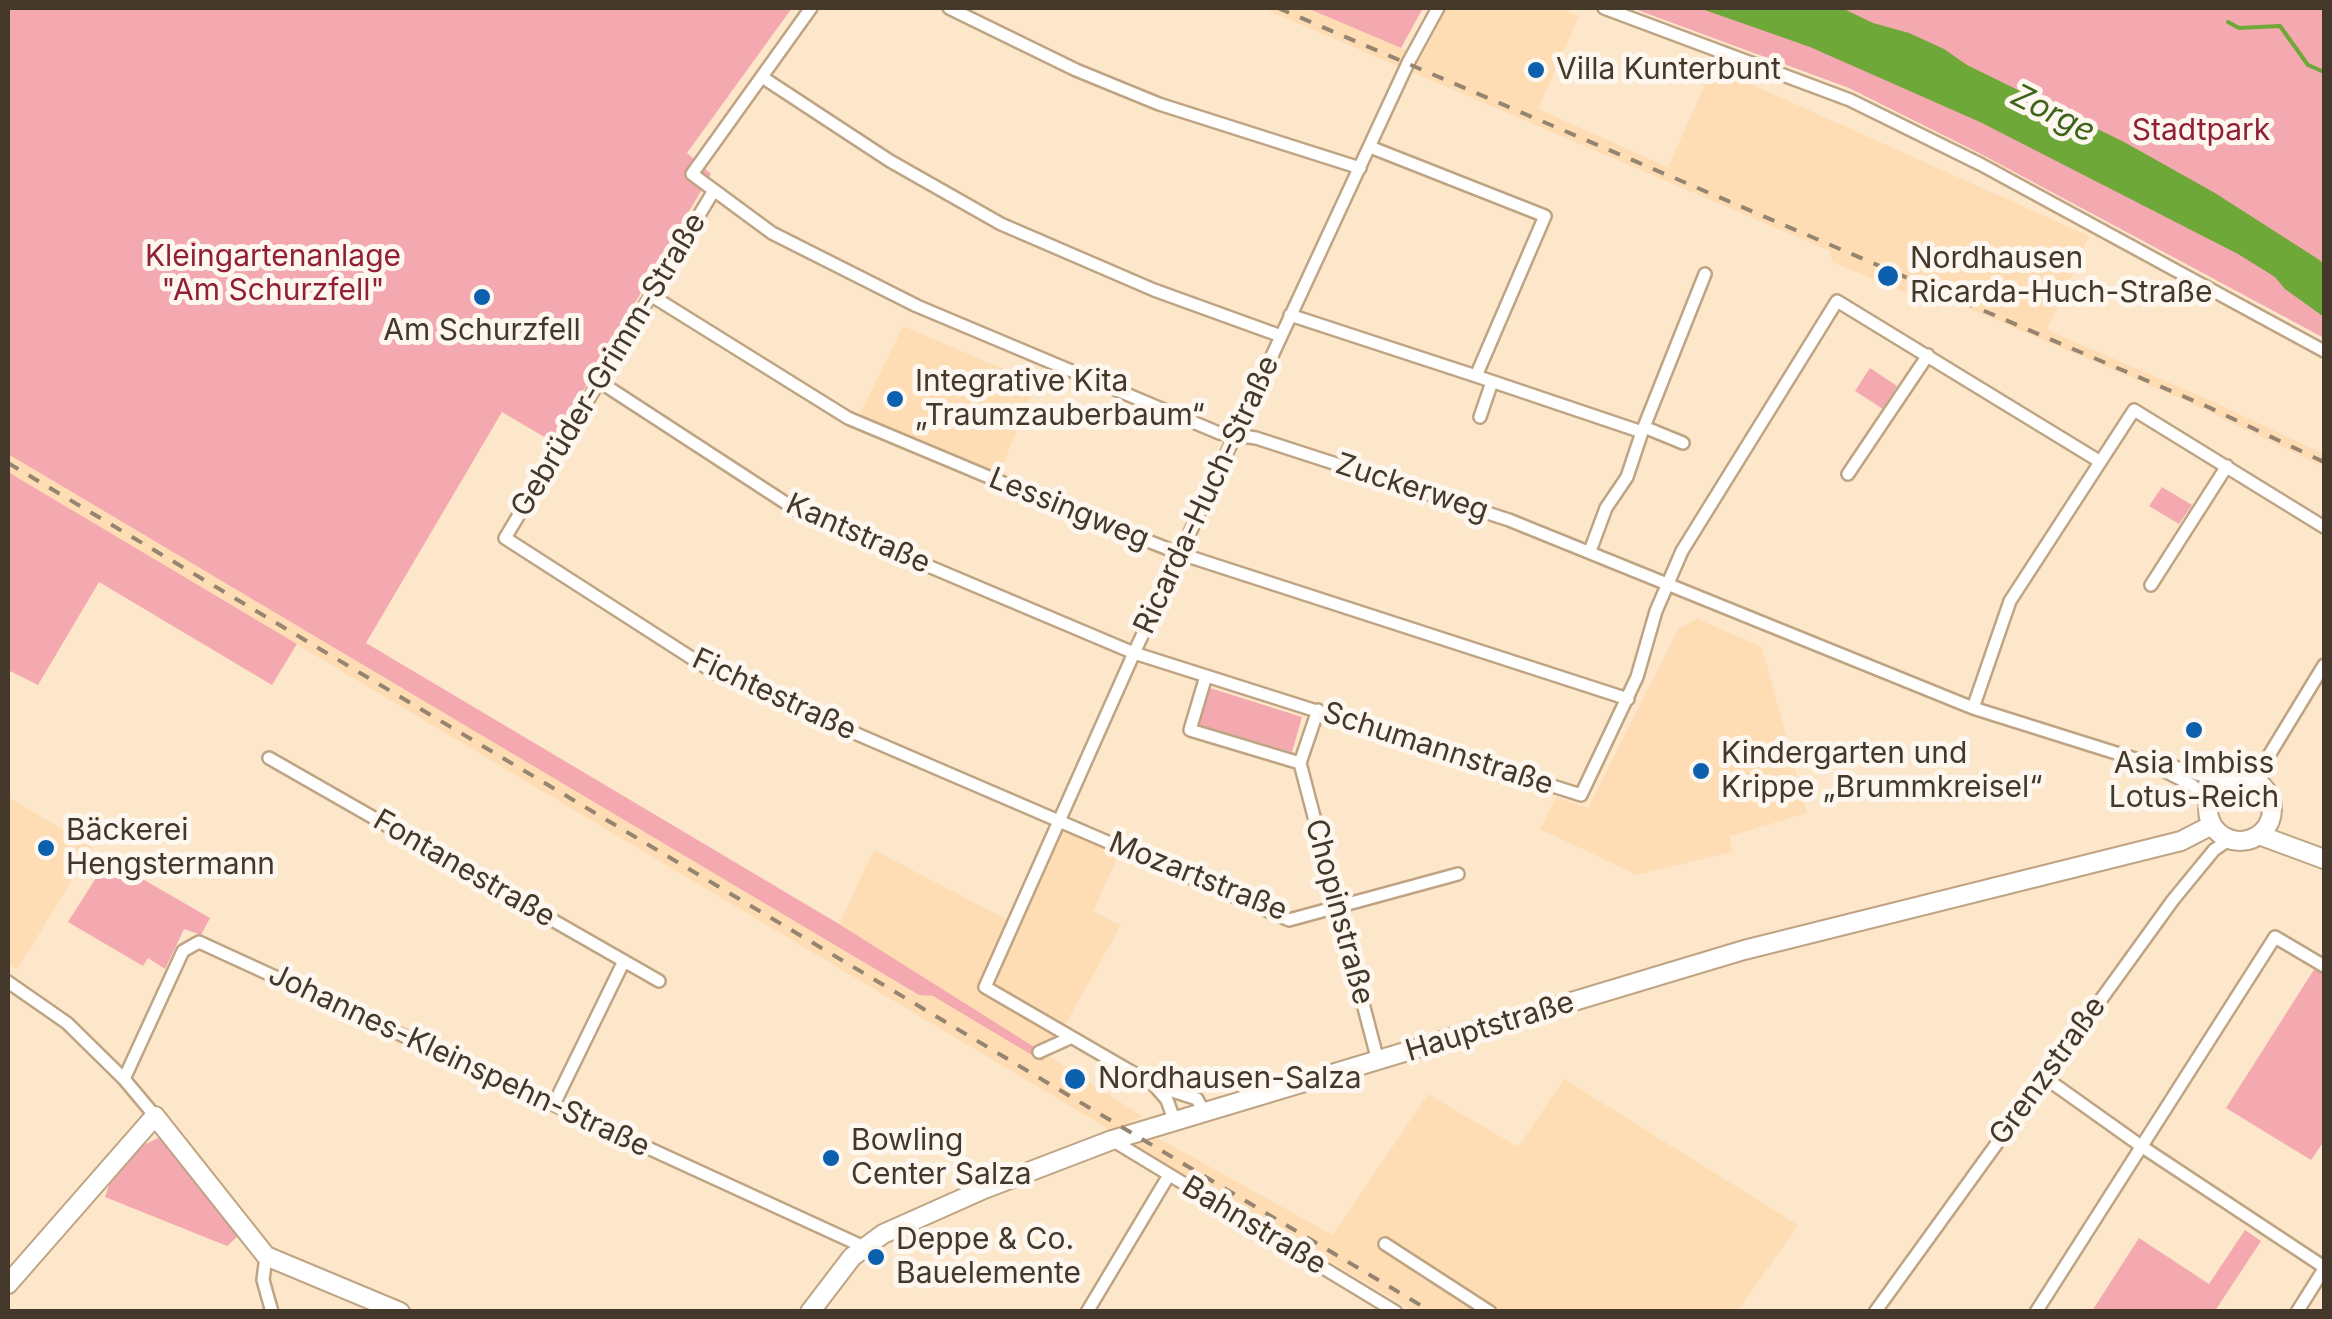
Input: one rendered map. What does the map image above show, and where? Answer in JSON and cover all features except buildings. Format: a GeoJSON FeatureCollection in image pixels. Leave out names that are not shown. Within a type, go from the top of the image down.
{"type":"FeatureCollection","features":[{"type":"Feature","properties":{"kind":"street"},"geometry":{"type":"LineString","coordinates":[[811,8],[762,76],[874,150],[1001,224],[1154,290],[1281,336]]}},
{"type":"Feature","properties":{"kind":"street"},"geometry":{"type":"LineString","coordinates":[[949,8],[1076,70],[1159,104],[1360,168]]}},
{"type":"Feature","properties":{"kind":"street","name":"Ricarda-Huch-Straße"},"geometry":{"type":"LineString","coordinates":[[1070,1038],[985,987],[1134,653],[1408,63],[1438,8]]}},
{"type":"Feature","properties":{"kind":"street"},"geometry":{"type":"LineString","coordinates":[[1604,8],[1850,100],[1980,164],[2324,352]]}},
{"type":"Feature","properties":{"kind":"street","name":"Zuckerweg"},"geometry":{"type":"LineString","coordinates":[[762,76],[692,174],[772,233],[917,306],[1219,433],[1256,438],[1491,514],[1973,708],[2152,764],[2192,786],[2209,802]]}},
{"type":"Feature","properties":{"kind":"street"},"geometry":{"type":"LineString","coordinates":[[1370,147],[1545,216],[1476,376]]}},
{"type":"Feature","properties":{"kind":"street","name":"Gebrüder-Grimm-Straße"},"geometry":{"type":"LineString","coordinates":[[505,538],[713,192]]}},
{"type":"Feature","properties":{"kind":"street"},"geometry":{"type":"LineString","coordinates":[[1590,552],[1606,508],[1626,477],[1705,274]]}},
{"type":"Feature","properties":{"kind":"street","name":"Lessingweg"},"geometry":{"type":"LineString","coordinates":[[652,296],[848,418],[1181,554],[1628,698]]}},
{"type":"Feature","properties":{"kind":"street","name":"Schumannstraße"},"geometry":{"type":"LineString","coordinates":[[1134,653],[1581,795],[1628,698],[1682,550],[1837,301],[1928,355]]}},
{"type":"Feature","properties":{"kind":"street"},"geometry":{"type":"LineString","coordinates":[[1290,316],[1684,443]]}},
{"type":"Feature","properties":{"kind":"street"},"geometry":{"type":"LineString","coordinates":[[1848,474],[1928,355],[2100,461]]}},
{"type":"Feature","properties":{"kind":"street","name":"Kantstraße"},"geometry":{"type":"LineString","coordinates":[[600,382],[798,511],[1134,653]]}},
{"type":"Feature","properties":{"kind":"street"},"geometry":{"type":"LineString","coordinates":[[1480,417],[1492,382]]}},
{"type":"Feature","properties":{"kind":"street"},"geometry":{"type":"LineString","coordinates":[[1973,708],[2010,601],[2134,410],[2324,526]]}},
{"type":"Feature","properties":{"kind":"street"},"geometry":{"type":"LineString","coordinates":[[2151,586],[2227,466]]}},
{"type":"Feature","properties":{"kind":"street","name":"Fichtestraße"},"geometry":{"type":"LineString","coordinates":[[505,538],[715,673],[1060,820]]}},
{"type":"Feature","properties":{"kind":"street"},"geometry":{"type":"LineString","coordinates":[[2254,780],[2324,666]]}},
{"type":"Feature","properties":{"kind":"street"},"geometry":{"type":"LineString","coordinates":[[1206,676],[1190,730],[1300,763],[1318,710]]}},
{"type":"Feature","properties":{"kind":"street","name":"Fontanestraße"},"geometry":{"type":"LineString","coordinates":[[269,758],[660,980]]}},
{"type":"Feature","properties":{"kind":"street","name":"Chopinstraße"},"geometry":{"type":"LineString","coordinates":[[1300,763],[1378,1061]]}},
{"type":"Feature","properties":{"kind":"street","name":"Zuckerweg"},"geometry":{"type":"LineString","coordinates":[[2152,764],[2172,766],[2222,782]]}},
{"type":"Feature","properties":{"kind":"street"},"geometry":{"type":"LineString","coordinates":[[2236,776],[2254,780],[2270,797],[2272,813],[2266,828],[2249,840],[2230,839],[2212,825],[2209,802],[2222,782],[2236,776]]}},
{"type":"Feature","properties":{"kind":"street"},"geometry":{"type":"LineString","coordinates":[[2272,813],[2282,826],[2323,858]]}},
{"type":"Feature","properties":{"kind":"street","name":"Mozartstraße"},"geometry":{"type":"LineString","coordinates":[[1060,820],[1289,920],[1458,874]]}},
{"type":"Feature","properties":{"kind":"street","name":"Hauptstraße"},"geometry":{"type":"LineString","coordinates":[[810,1312],[835,1276],[883,1234],[1112,1140],[1744,950],[2181,840],[2212,825]]}},
{"type":"Feature","properties":{"kind":"street"},"geometry":{"type":"LineString","coordinates":[[2259,835],[2323,858]]}},
{"type":"Feature","properties":{"kind":"street","name":"Grenzstraße"},"geometry":{"type":"LineString","coordinates":[[1874,1312],[2172,900],[2214,850],[2230,839]]}},
{"type":"Feature","properties":{"kind":"street"},"geometry":{"type":"LineString","coordinates":[[2036,1312],[2275,937],[2324,966]]}},
{"type":"Feature","properties":{"kind":"street","name":"Johannes-Kleinspehn-Straße"},"geometry":{"type":"LineString","coordinates":[[124,1079],[183,952],[199,942],[864,1247]]}},
{"type":"Feature","properties":{"kind":"street"},"geometry":{"type":"LineString","coordinates":[[554,1104],[624,961]]}},
{"type":"Feature","properties":{"kind":"street"},"geometry":{"type":"LineString","coordinates":[[8,982],[66,1023],[124,1079],[266,1256],[400,1312]]}},
{"type":"Feature","properties":{"kind":"street"},"geometry":{"type":"LineString","coordinates":[[1039,1052],[1070,1038],[1154,1085],[1197,1099],[1204,1114]]}},
{"type":"Feature","properties":{"kind":"street"},"geometry":{"type":"LineString","coordinates":[[2044,1077],[2324,1268],[2297,1312]]}},
{"type":"Feature","properties":{"kind":"street"},"geometry":{"type":"LineString","coordinates":[[1154,1085],[1167,1100],[1175,1122]]}},
{"type":"Feature","properties":{"kind":"street"},"geometry":{"type":"LineString","coordinates":[[8,1284],[155,1116]]}},
{"type":"Feature","properties":{"kind":"street","name":"Bahnstraße"},"geometry":{"type":"LineString","coordinates":[[1112,1140],[1396,1312]]}},
{"type":"Feature","properties":{"kind":"street"},"geometry":{"type":"LineString","coordinates":[[1087,1312],[1169,1175]]}},
{"type":"Feature","properties":{"kind":"street"},"geometry":{"type":"LineString","coordinates":[[1386,1244],[1490,1312]]}},
{"type":"Feature","properties":{"kind":"street"},"geometry":{"type":"LineString","coordinates":[[266,1256],[263,1280],[272,1312]]}},
{"type":"Feature","properties":{"kind":"shaded area"},"geometry":{"type":"Polygon","coordinates":[[[1262,8],[1307,8],[1421,57],[1447,8],[1558,8],[1579,16],[1538,109],[1668,167],[1713,67],[2089,236],[2047,330],[2324,454],[2324,467],[2182,399],[1937,295],[1930,303],[1832,262],[1830,251],[1262,8]]]}},
{"type":"Feature","properties":{"kind":"shaded area"},"geometry":{"type":"Polygon","coordinates":[[[903,326],[1036,383],[999,474],[860,414],[903,326]]]}},
{"type":"Feature","properties":{"kind":"shaded area"},"geometry":{"type":"Polygon","coordinates":[[[8,454],[919,995],[932,996],[1047,1055],[839,924],[874,850],[1019,926],[1064,829],[1119,854],[1093,911],[1121,925],[1048,1055],[1142,1116],[1129,1122],[1333,1235],[1428,1094],[1518,1147],[1564,1079],[1798,1225],[1738,1311],[1413,1311],[8,472],[8,454]]]}},
{"type":"Feature","properties":{"kind":"shaded area","name":"Kindergarten und Krippe „Brummkreisel“"},"geometry":{"type":"Polygon","coordinates":[[[1698,619],[1762,647],[1807,813],[1730,836],[1732,852],[1637,875],[1540,829],[1556,797],[1588,808],[1678,629],[1698,619]]]}},
{"type":"Feature","properties":{"kind":"shaded area"},"geometry":{"type":"Polygon","coordinates":[[[8,797],[92,847],[17,970],[8,964],[8,797]]]}},
{"type":"Feature","properties":{"kind":"green space","name":"Kleingartenanlage \"Am Schurzfell\""},"geometry":{"type":"Polygon","coordinates":[[[8,8],[792,8],[687,153],[711,174],[553,442],[502,412],[366,643],[839,924],[1047,1055],[1042,1061],[933,996],[919,995],[8,454],[8,8]]]}},
{"type":"Feature","properties":{"kind":"green space"},"geometry":{"type":"Polygon","coordinates":[[[1307,8],[1423,8],[1401,48],[1307,8]]]}},
{"type":"Feature","properties":{"kind":"green space","name":"Stadtpark"},"geometry":{"type":"Polygon","coordinates":[[[1632,8],[2324,8],[2324,338],[1979,153],[1849,88],[1632,8]]]}},
{"type":"Feature","properties":{"kind":"green space"},"geometry":{"type":"Polygon","coordinates":[[[1870,368],[1897,386],[1883,409],[1855,391],[1870,368]]]}},
{"type":"Feature","properties":{"kind":"green space"},"geometry":{"type":"Polygon","coordinates":[[[8,472],[297,644],[272,685],[99,582],[38,685],[8,670],[8,472]]]}},
{"type":"Feature","properties":{"kind":"green space"},"geometry":{"type":"Polygon","coordinates":[[[2162,487],[2192,505],[2179,524],[2149,506],[2162,487]]]}},
{"type":"Feature","properties":{"kind":"green space"},"geometry":{"type":"Polygon","coordinates":[[[1210,688],[1302,717],[1292,752],[1199,725],[1210,688]]]}},
{"type":"Feature","properties":{"kind":"green space"},"geometry":{"type":"Polygon","coordinates":[[[108,859],[210,918],[201,935],[184,929],[165,969],[148,958],[143,966],[68,922],[108,859]]]}},
{"type":"Feature","properties":{"kind":"green space"},"geometry":{"type":"Polygon","coordinates":[[[2315,968],[2324,973],[2324,1141],[2311,1160],[2226,1108],[2315,968]]]}},
{"type":"Feature","properties":{"kind":"green space"},"geometry":{"type":"Polygon","coordinates":[[[160,1137],[238,1236],[227,1246],[105,1197],[110,1182],[142,1146],[160,1137]]]}},
{"type":"Feature","properties":{"kind":"green space"},"geometry":{"type":"Polygon","coordinates":[[[2245,1230],[2261,1241],[2215,1311],[2092,1311],[2139,1238],[2209,1284],[2245,1230]]]}},
{"type":"Feature","properties":{"kind":"water","name":"Zorge"},"geometry":{"type":"Polygon","coordinates":[[[1699,8],[1842,8],[1944,49],[1967,65],[2124,142],[2215,193],[2318,259],[2324,264],[2324,317],[2275,277],[2238,254],[1980,122],[1810,47],[1699,8]]]}},
{"type":"Feature","properties":{"kind":"waterway"},"geometry":{"type":"LineString","coordinates":[[2228,22],[2239,28],[2280,26],[2308,65],[2324,72]]}},
{"type":"Feature","properties":{"kind":"railway"},"geometry":{"type":"LineString","coordinates":[[1278,8],[2206,406],[2324,462]]}},
{"type":"Feature","properties":{"kind":"railway"},"geometry":{"type":"LineString","coordinates":[[8,463],[1432,1312]]}},
{"type":"Feature","properties":{"kind":"place","name":"Villa Kunterbunt"},"geometry":{"type":"Point","coordinates":[1536,70]}},
{"type":"Feature","properties":{"kind":"place","name":"Nordhausen Ricarda-Huch-Straße"},"geometry":{"type":"Point","coordinates":[1888,276]}},
{"type":"Feature","properties":{"kind":"place","name":"Am Schurzfell"},"geometry":{"type":"Point","coordinates":[482,297]}},
{"type":"Feature","properties":{"kind":"place","name":"Integrative Kita „Traumzauberbaum“"},"geometry":{"type":"Point","coordinates":[895,399]}},
{"type":"Feature","properties":{"kind":"place","name":"Asia Imbiss Lotus-Reich"},"geometry":{"type":"Point","coordinates":[2194,730]}},
{"type":"Feature","properties":{"kind":"place","name":"Kindergarten und Krippe „Brummkreisel“"},"geometry":{"type":"Point","coordinates":[1701,771]}},
{"type":"Feature","properties":{"kind":"place","name":"Bäckerei Hengstermann"},"geometry":{"type":"Point","coordinates":[46,848]}},
{"type":"Feature","properties":{"kind":"place","name":"Nordhausen-Salza"},"geometry":{"type":"Point","coordinates":[1075,1079]}},
{"type":"Feature","properties":{"kind":"place","name":"Bowling Center Salza"},"geometry":{"type":"Point","coordinates":[831,1158]}},
{"type":"Feature","properties":{"kind":"place","name":"Deppe & Co. Bauelemente"},"geometry":{"type":"Point","coordinates":[876,1257]}}]}
